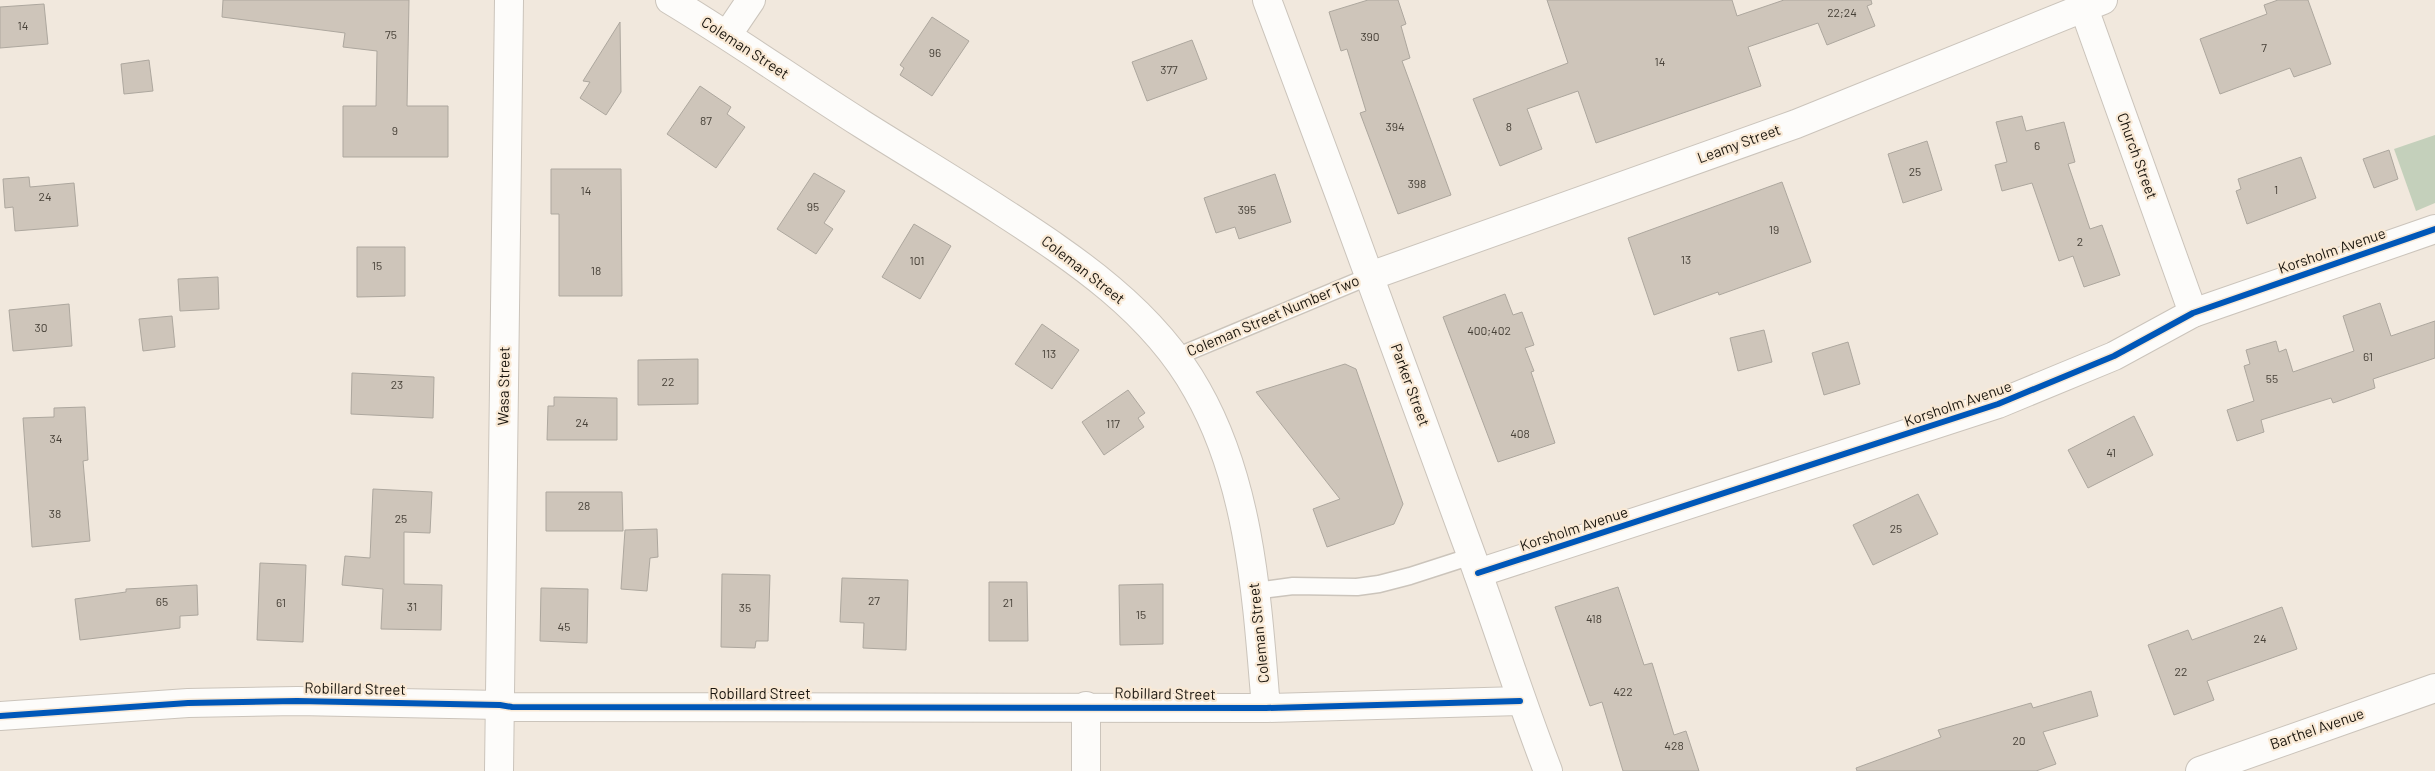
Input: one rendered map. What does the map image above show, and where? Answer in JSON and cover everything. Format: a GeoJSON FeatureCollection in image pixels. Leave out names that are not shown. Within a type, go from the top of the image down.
{"type":"FeatureCollection","features":[{"type":"Feature","properties":{"kind":"street","name":"Wasa Street"},"geometry":{"type":"LineString","coordinates":[[498,771],[509,0]]}},
{"type":"Feature","properties":{"kind":"street","name":"Coleman Street"},"geometry":{"type":"LineString","coordinates":[[670,0],[728,34],[824,100],[1041,237],[1099,279],[1136,312],[1176,357],[1198,391],[1231,471],[1244,518],[1255,591],[1266,708]]}},
{"type":"Feature","properties":{"kind":"street"},"geometry":{"type":"LineString","coordinates":[[728,34],[751,0]]}},
{"type":"Feature","properties":{"kind":"street","name":"Parker Street"},"geometry":{"type":"LineString","coordinates":[[1267,0],[1475,565],[1520,701],[1548,771]]}},
{"type":"Feature","properties":{"kind":"street","name":"Leamy Street"},"geometry":{"type":"LineString","coordinates":[[1370,276],[1796,124],[2089,2]]}},
{"type":"Feature","properties":{"kind":"street","name":"Church Street"},"geometry":{"type":"LineString","coordinates":[[2089,2],[2193,313]]}},
{"type":"Feature","properties":{"kind":"street","name":"Korsholm Avenue"},"geometry":{"type":"LineString","coordinates":[[1475,565],[1998,404],[2114,356],[2193,313],[2435,229]]}},
{"type":"Feature","properties":{"kind":"street","name":"Barthel Avenue"},"geometry":{"type":"LineString","coordinates":[[2200,771],[2435,688]]}},
{"type":"Feature","properties":{"kind":"street","name":"Robillard Street"},"geometry":{"type":"LineString","coordinates":[[0,716],[188,703],[307,701],[500,705],[512,707],[1086,706],[1266,708],[1520,701]]}},
{"type":"Feature","properties":{"kind":"street"},"geometry":{"type":"LineString","coordinates":[[1086,706],[1086,771]]}},
{"type":"Feature","properties":{"kind":"lane","name":"Coleman Street Number Two"},"geometry":{"type":"LineString","coordinates":[[1176,357],[1370,276]]}},
{"type":"Feature","properties":{"kind":"lane"},"geometry":{"type":"LineString","coordinates":[[1255,591],[1301,586],[1364,586],[1475,565]]}},
{"type":"Feature","properties":{"kind":"green space"},"geometry":{"type":"Polygon","coordinates":[[[2435,135],[2435,203],[2416,211],[2394,149],[2435,135]]]}},
{"type":"Feature","properties":{"kind":"building"},"geometry":{"type":"Polygon","coordinates":[[[223,0],[409,0],[407,106],[448,106],[448,157],[343,157],[343,106],[376,106],[377,51],[343,47],[345,33],[222,17],[223,0]]]}},
{"type":"Feature","properties":{"kind":"building"},"geometry":{"type":"Polygon","coordinates":[[[1368,0],[1398,0],[1406,24],[1401,26],[1410,58],[1402,61],[1451,195],[1398,214],[1360,113],[1366,111],[1347,49],[1341,51],[1329,12],[1368,0]]]}},
{"type":"Feature","properties":{"kind":"building"},"geometry":{"type":"Polygon","coordinates":[[[1547,0],[1732,0],[1737,16],[1784,0],[1871,0],[1872,4],[1867,6],[1875,26],[1827,45],[1818,23],[1748,47],[1761,86],[1596,143],[1578,91],[1527,109],[1542,149],[1500,166],[1473,99],[1568,63],[1547,0]]]}},
{"type":"Feature","properties":{"kind":"building"},"geometry":{"type":"Polygon","coordinates":[[[2278,0],[2308,0],[2331,64],[2294,77],[2290,68],[2220,94],[2200,39],[2267,14],[2264,5],[2278,0]]]}},
{"type":"Feature","properties":{"kind":"building"},"geometry":{"type":"Polygon","coordinates":[[[44,4],[48,44],[0,48],[0,7],[44,4]]]}},
{"type":"Feature","properties":{"kind":"building"},"geometry":{"type":"Polygon","coordinates":[[[932,17],[969,41],[932,96],[900,75],[904,68],[900,65],[932,17]]]}},
{"type":"Feature","properties":{"kind":"building"},"geometry":{"type":"Polygon","coordinates":[[[620,22],[621,92],[606,115],[580,98],[590,82],[583,81],[620,22]]]}},
{"type":"Feature","properties":{"kind":"building"},"geometry":{"type":"Polygon","coordinates":[[[1192,40],[1207,79],[1147,101],[1132,62],[1192,40]]]}},
{"type":"Feature","properties":{"kind":"building"},"geometry":{"type":"Polygon","coordinates":[[[149,60],[153,91],[124,94],[121,64],[149,60]]]}},
{"type":"Feature","properties":{"kind":"building"},"geometry":{"type":"Polygon","coordinates":[[[700,86],[731,107],[727,114],[745,127],[716,168],[667,134],[700,86]]]}},
{"type":"Feature","properties":{"kind":"building"},"geometry":{"type":"Polygon","coordinates":[[[2022,116],[2026,131],[2064,122],[2075,162],[2068,164],[2090,229],[2102,225],[2120,275],[2084,287],[2073,256],[2059,261],[2032,183],[2002,191],[1995,165],[2007,162],[1996,122],[2022,116]]]}},
{"type":"Feature","properties":{"kind":"building"},"geometry":{"type":"Polygon","coordinates":[[[1927,141],[1942,190],[1903,203],[1888,154],[1927,141]]]}},
{"type":"Feature","properties":{"kind":"building"},"geometry":{"type":"Polygon","coordinates":[[[2389,150],[2398,179],[2374,188],[2363,159],[2389,150]]]}},
{"type":"Feature","properties":{"kind":"building"},"geometry":{"type":"Polygon","coordinates":[[[2301,157],[2316,198],[2247,224],[2236,191],[2241,189],[2238,179],[2301,157]]]}},
{"type":"Feature","properties":{"kind":"building"},"geometry":{"type":"Polygon","coordinates":[[[551,169],[621,169],[622,296],[559,296],[559,214],[551,214],[551,169]]]}},
{"type":"Feature","properties":{"kind":"building"},"geometry":{"type":"Polygon","coordinates":[[[814,173],[845,191],[824,223],[833,229],[816,254],[777,229],[814,173]]]}},
{"type":"Feature","properties":{"kind":"building"},"geometry":{"type":"Polygon","coordinates":[[[1275,174],[1291,222],[1239,239],[1235,227],[1216,233],[1204,198],[1275,174]]]}},
{"type":"Feature","properties":{"kind":"building"},"geometry":{"type":"Polygon","coordinates":[[[29,177],[30,187],[74,183],[78,226],[15,231],[13,207],[5,208],[3,179],[29,177]]]}},
{"type":"Feature","properties":{"kind":"building"},"geometry":{"type":"Polygon","coordinates":[[[1782,182],[1811,262],[1719,295],[1718,292],[1654,315],[1628,238],[1782,182]]]}},
{"type":"Feature","properties":{"kind":"building"},"geometry":{"type":"Polygon","coordinates":[[[914,224],[951,246],[920,299],[882,277],[914,224]]]}},
{"type":"Feature","properties":{"kind":"building"},"geometry":{"type":"Polygon","coordinates":[[[357,247],[405,247],[405,296],[357,297],[357,247]]]}},
{"type":"Feature","properties":{"kind":"building"},"geometry":{"type":"Polygon","coordinates":[[[218,277],[219,309],[180,311],[178,279],[218,277]]]}},
{"type":"Feature","properties":{"kind":"building"},"geometry":{"type":"Polygon","coordinates":[[[1505,294],[1513,315],[1522,312],[1534,345],[1525,348],[1534,371],[1531,372],[1555,443],[1498,462],[1443,317],[1505,294]]]}},
{"type":"Feature","properties":{"kind":"building"},"geometry":{"type":"Polygon","coordinates":[[[2380,303],[2391,336],[2435,321],[2435,358],[2373,379],[2375,388],[2333,403],[2331,398],[2261,420],[2264,432],[2237,441],[2227,410],[2254,401],[2244,366],[2250,364],[2246,350],[2276,341],[2279,352],[2286,349],[2293,372],[2354,351],[2343,316],[2380,303]]]}},
{"type":"Feature","properties":{"kind":"building"},"geometry":{"type":"Polygon","coordinates":[[[69,304],[72,346],[13,351],[9,310],[69,304]]]}},
{"type":"Feature","properties":{"kind":"building"},"geometry":{"type":"Polygon","coordinates":[[[172,316],[175,347],[143,351],[139,319],[172,316]]]}},
{"type":"Feature","properties":{"kind":"building"},"geometry":{"type":"Polygon","coordinates":[[[1042,324],[1079,350],[1052,389],[1015,364],[1042,324]]]}},
{"type":"Feature","properties":{"kind":"building"},"geometry":{"type":"Polygon","coordinates":[[[1764,330],[1772,362],[1738,371],[1730,338],[1764,330]]]}},
{"type":"Feature","properties":{"kind":"building"},"geometry":{"type":"Polygon","coordinates":[[[1848,342],[1860,384],[1824,395],[1812,353],[1848,342]]]}},
{"type":"Feature","properties":{"kind":"building"},"geometry":{"type":"Polygon","coordinates":[[[698,359],[698,404],[638,405],[638,360],[698,359]]]}},
{"type":"Feature","properties":{"kind":"building"},"geometry":{"type":"Polygon","coordinates":[[[1345,364],[1356,369],[1403,504],[1394,524],[1327,547],[1313,509],[1340,499],[1256,392],[1345,364]]]}},
{"type":"Feature","properties":{"kind":"building"},"geometry":{"type":"Polygon","coordinates":[[[352,373],[434,377],[433,418],[351,414],[352,373]]]}},
{"type":"Feature","properties":{"kind":"building"},"geometry":{"type":"Polygon","coordinates":[[[1128,390],[1145,413],[1138,418],[1144,427],[1104,455],[1082,422],[1128,390]]]}},
{"type":"Feature","properties":{"kind":"building"},"geometry":{"type":"Polygon","coordinates":[[[554,397],[617,398],[617,440],[547,440],[548,406],[554,406],[554,397]]]}},
{"type":"Feature","properties":{"kind":"building"},"geometry":{"type":"Polygon","coordinates":[[[85,407],[88,460],[83,461],[90,541],[32,547],[23,418],[54,417],[54,408],[85,407]]]}},
{"type":"Feature","properties":{"kind":"building"},"geometry":{"type":"Polygon","coordinates":[[[2134,416],[2153,455],[2088,488],[2068,450],[2134,416]]]}},
{"type":"Feature","properties":{"kind":"building"},"geometry":{"type":"Polygon","coordinates":[[[373,489],[432,492],[430,533],[404,532],[404,584],[442,585],[441,630],[381,629],[383,589],[342,585],[345,556],[370,558],[373,489]]]}},
{"type":"Feature","properties":{"kind":"building"},"geometry":{"type":"Polygon","coordinates":[[[546,492],[622,492],[623,531],[546,531],[546,492]]]}},
{"type":"Feature","properties":{"kind":"building"},"geometry":{"type":"Polygon","coordinates":[[[1918,494],[1938,534],[1873,565],[1853,525],[1918,494]]]}},
{"type":"Feature","properties":{"kind":"building"},"geometry":{"type":"Polygon","coordinates":[[[657,529],[658,557],[650,558],[647,591],[621,589],[625,530],[657,529]]]}},
{"type":"Feature","properties":{"kind":"building"},"geometry":{"type":"Polygon","coordinates":[[[260,563],[306,565],[303,642],[257,640],[260,563]]]}},
{"type":"Feature","properties":{"kind":"building"},"geometry":{"type":"Polygon","coordinates":[[[722,574],[770,575],[768,641],[756,641],[755,648],[721,647],[722,574]]]}},
{"type":"Feature","properties":{"kind":"building"},"geometry":{"type":"Polygon","coordinates":[[[842,578],[908,580],[906,650],[863,648],[864,623],[840,622],[842,578]]]}},
{"type":"Feature","properties":{"kind":"building"},"geometry":{"type":"Polygon","coordinates":[[[989,582],[1027,582],[1028,641],[989,641],[989,582]]]}},
{"type":"Feature","properties":{"kind":"building"},"geometry":{"type":"Polygon","coordinates":[[[1163,584],[1163,644],[1120,645],[1119,585],[1163,584]]]}},
{"type":"Feature","properties":{"kind":"building"},"geometry":{"type":"Polygon","coordinates":[[[197,585],[198,615],[180,616],[180,628],[80,640],[75,599],[126,592],[126,589],[197,585]]]}},
{"type":"Feature","properties":{"kind":"building"},"geometry":{"type":"Polygon","coordinates":[[[1618,587],[1644,665],[1652,663],[1674,735],[1686,731],[1699,771],[1623,771],[1602,702],[1590,706],[1555,607],[1618,587]]]}},
{"type":"Feature","properties":{"kind":"building"},"geometry":{"type":"Polygon","coordinates":[[[541,588],[588,589],[587,643],[540,641],[541,588]]]}},
{"type":"Feature","properties":{"kind":"building"},"geometry":{"type":"Polygon","coordinates":[[[2282,607],[2297,649],[2207,681],[2214,700],[2174,715],[2148,645],[2188,630],[2192,640],[2282,607]]]}},
{"type":"Feature","properties":{"kind":"building"},"geometry":{"type":"Polygon","coordinates":[[[2091,691],[2098,716],[2043,732],[2056,764],[2036,771],[1857,771],[1856,768],[1941,737],[1938,730],[2031,703],[2033,708],[2091,691]]]}},
{"type":"Feature","properties":{"kind":"cycle path"},"geometry":{"type":"LineString","coordinates":[[1478,573],[1998,404],[2114,356],[2193,313],[2435,229]]}},
{"type":"Feature","properties":{"kind":"cycle path"},"geometry":{"type":"LineString","coordinates":[[0,716],[188,703],[297,701],[500,705],[512,707],[1266,708],[1520,701]]}}]}
